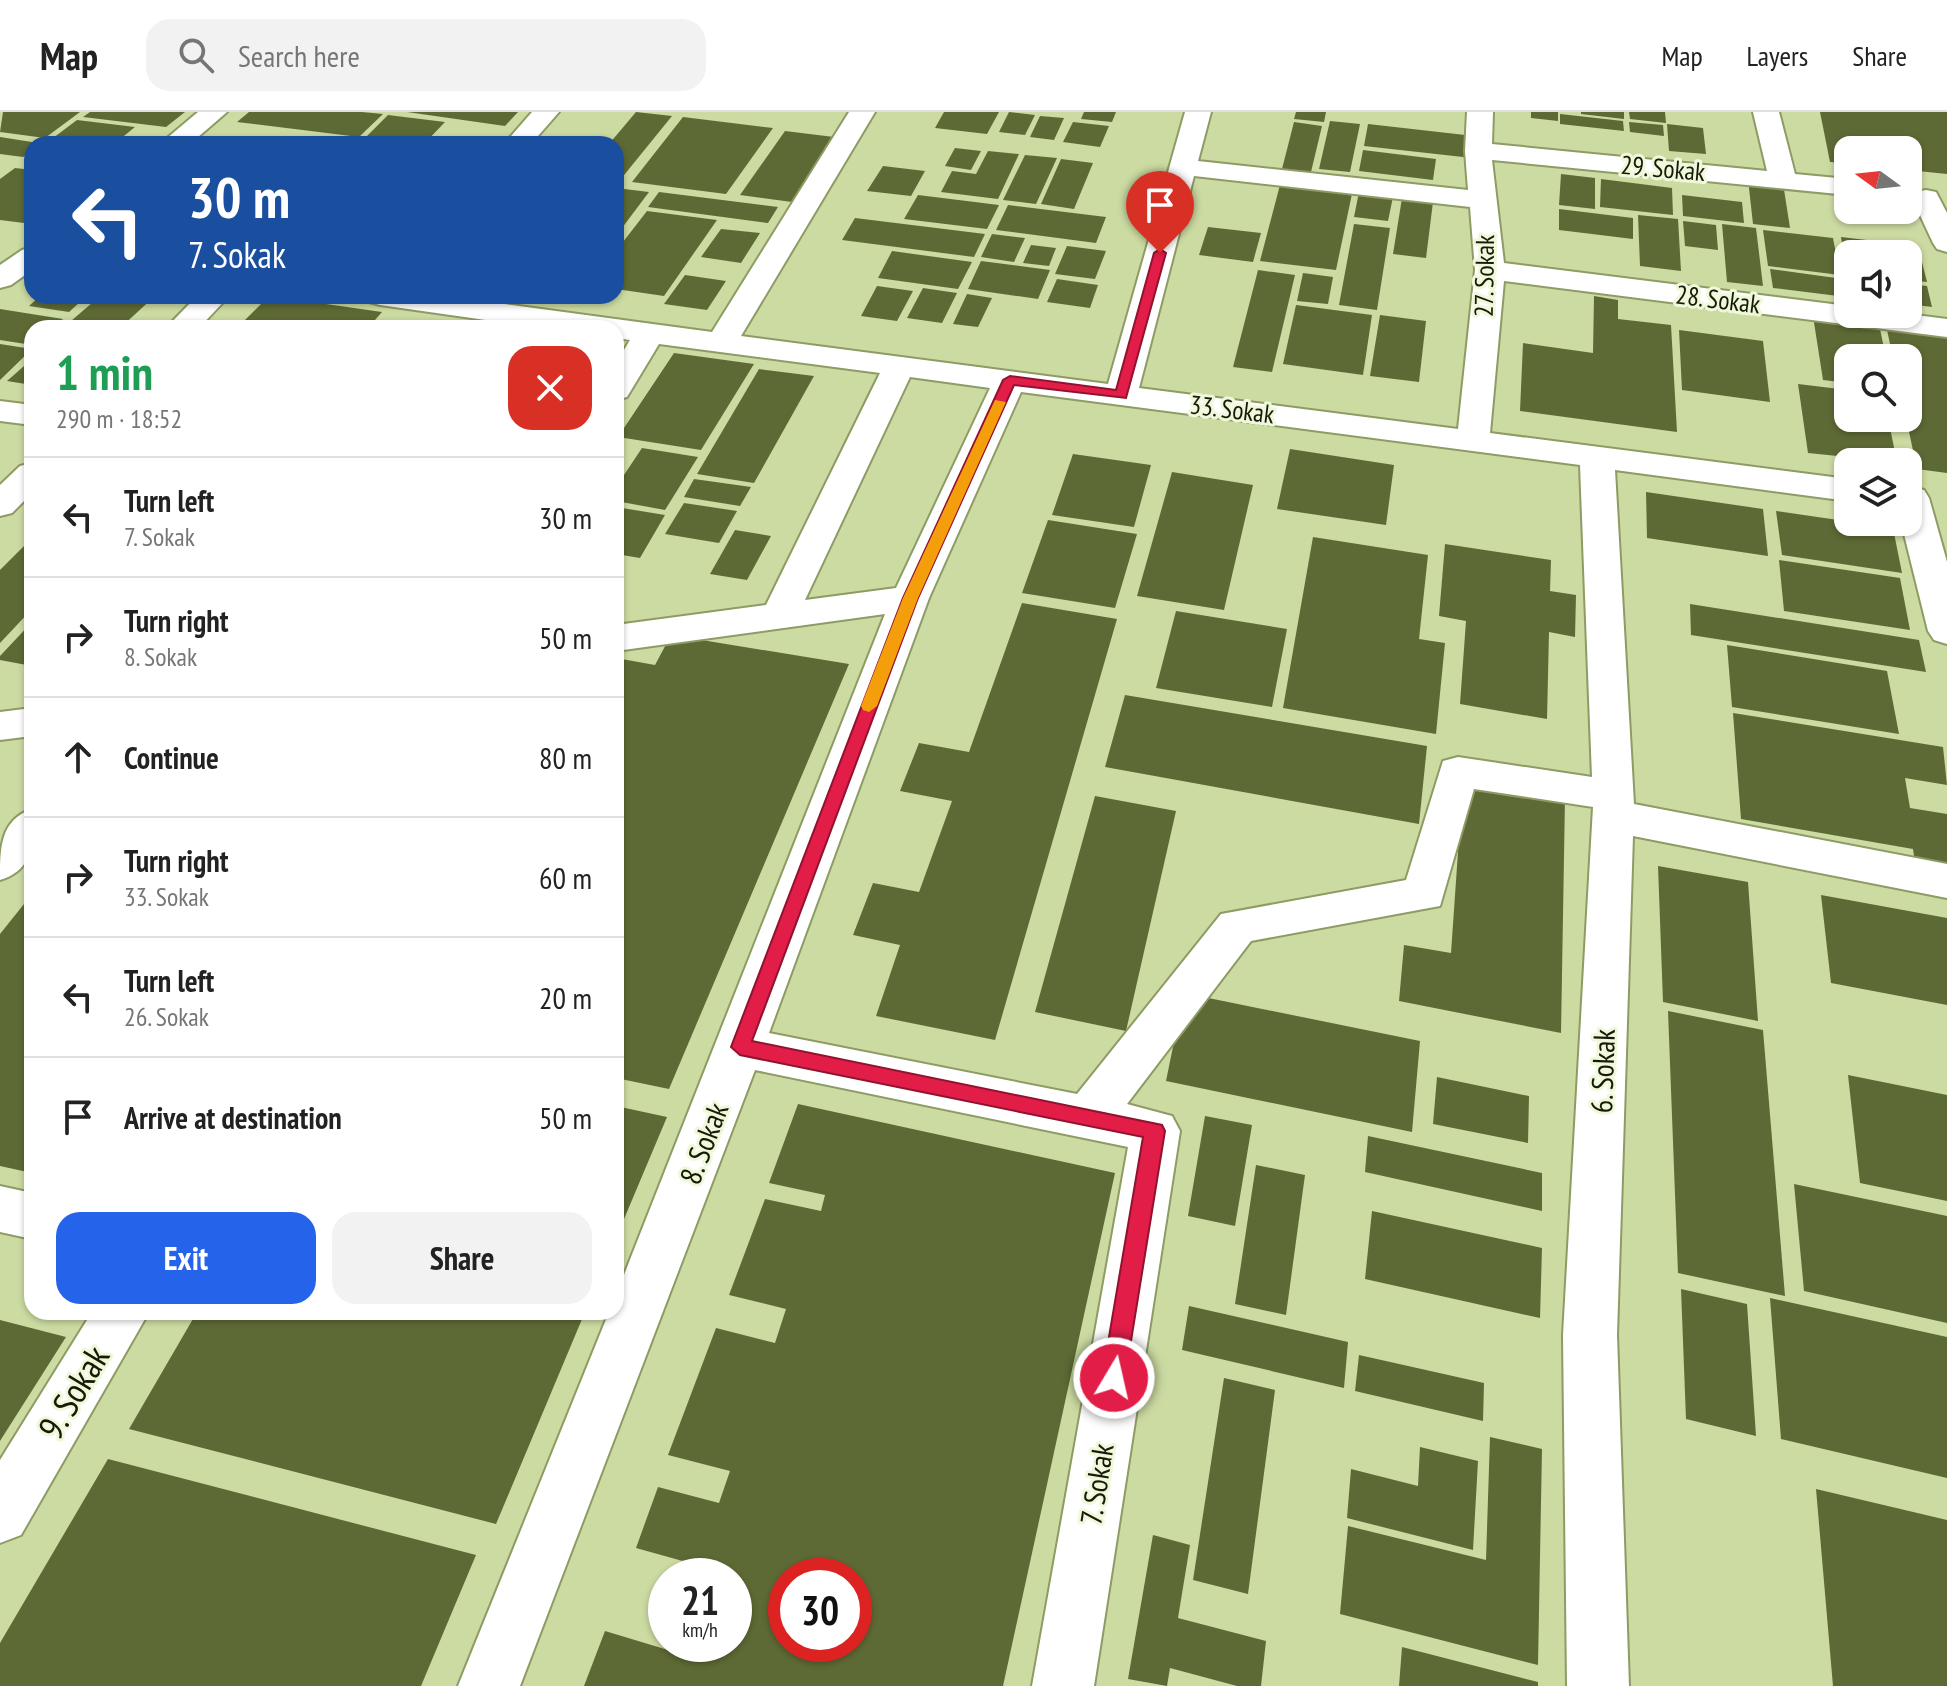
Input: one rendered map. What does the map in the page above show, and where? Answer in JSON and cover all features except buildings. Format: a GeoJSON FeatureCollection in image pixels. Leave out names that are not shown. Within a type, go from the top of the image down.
{"type":"FeatureCollection","features":[{"type":"Feature","properties":{"kind":"street"},"geometry":{"type":"LineString","coordinates":[[183,136],[214,112]]}},
{"type":"Feature","properties":{"kind":"street"},"geometry":{"type":"LineString","coordinates":[[524,136],[546,112]]}},
{"type":"Feature","properties":{"kind":"street"},"geometry":{"type":"LineString","coordinates":[[721,343],[862,112]]}},
{"type":"Feature","properties":{"kind":"street"},"geometry":{"type":"LineString","coordinates":[[1121,395],[1198,112]]}},
{"type":"Feature","properties":{"kind":"street","name":"27. Sokak"},"geometry":{"type":"LineString","coordinates":[[1473,441],[1490,270],[1478,151],[1480,112]]}},
{"type":"Feature","properties":{"kind":"street"},"geometry":{"type":"LineString","coordinates":[[1766,112],[1783,179]]}},
{"type":"Feature","properties":{"kind":"street","name":"29. Sokak"},"geometry":{"type":"LineString","coordinates":[[1478,151],[1834,185]]}},
{"type":"Feature","properties":{"kind":"street"},"geometry":{"type":"LineString","coordinates":[[1183,167],[1483,200]]}},
{"type":"Feature","properties":{"kind":"street"},"geometry":{"type":"LineString","coordinates":[[1927,198],[1947,243]]}},
{"type":"Feature","properties":{"kind":"street"},"geometry":{"type":"LineString","coordinates":[[0,249],[24,253]]}},
{"type":"Feature","properties":{"kind":"street"},"geometry":{"type":"LineString","coordinates":[[0,279],[24,260]]}},
{"type":"Feature","properties":{"kind":"street","name":"28. Sokak"},"geometry":{"type":"LineString","coordinates":[[1490,270],[1947,328]]}},
{"type":"Feature","properties":{"kind":"street"},"geometry":{"type":"LineString","coordinates":[[189,320],[206,304]]}},
{"type":"Feature","properties":{"kind":"street"},"geometry":{"type":"LineString","coordinates":[[405,304],[445,317],[489,320]]}},
{"type":"Feature","properties":{"kind":"street","name":"33. Sokak"},"geometry":{"type":"LineString","coordinates":[[624,330],[1834,488]]}},
{"type":"Feature","properties":{"kind":"street"},"geometry":{"type":"LineString","coordinates":[[624,377],[650,333]]}},
{"type":"Feature","properties":{"kind":"street"},"geometry":{"type":"LineString","coordinates":[[779,616],[899,366]]}},
{"type":"Feature","properties":{"kind":"street","name":"8. Sokak"},"geometry":{"type":"LineString","coordinates":[[489,1686],[740,1047],[910,598],[1010,380]]}},
{"type":"Feature","properties":{"kind":"street"},"geometry":{"type":"LineString","coordinates":[[0,411],[24,414]]}},
{"type":"Feature","properties":{"kind":"street","name":"6. Sokak"},"geometry":{"type":"LineString","coordinates":[[1597,457],[1613,805],[1590,1335],[1598,1686]]}},
{"type":"Feature","properties":{"kind":"street"},"geometry":{"type":"LineString","coordinates":[[0,505],[24,481]]}},
{"type":"Feature","properties":{"kind":"street"},"geometry":{"type":"LineString","coordinates":[[1922,499],[1947,631]]}},
{"type":"Feature","properties":{"kind":"street"},"geometry":{"type":"LineString","coordinates":[[624,637],[910,598]]}},
{"type":"Feature","properties":{"kind":"street"},"geometry":{"type":"LineString","coordinates":[[0,726],[24,723]]}},
{"type":"Feature","properties":{"kind":"street"},"geometry":{"type":"LineString","coordinates":[[1088,1117],[1237,926],[1424,894],[1458,772],[1947,881]]}},
{"type":"Feature","properties":{"kind":"street"},"geometry":{"type":"LineString","coordinates":[[0,864],[24,835]]}},
{"type":"Feature","properties":{"kind":"street","name":"7. Sokak"},"geometry":{"type":"LineString","coordinates":[[740,1047],[1155,1131],[1063,1686]]}},
{"type":"Feature","properties":{"kind":"street"},"geometry":{"type":"LineString","coordinates":[[0,1209],[24,1214]]}},
{"type":"Feature","properties":{"kind":"street","name":"9. Sokak"},"geometry":{"type":"LineString","coordinates":[[0,1514],[117,1320]]}},
{"type":"Feature","properties":{"kind":"slow traffic"},"geometry":{"type":"LineString","coordinates":[[869,706],[910,598],[1000,402]]}},
{"type":"Feature","properties":{"kind":"route"},"geometry":{"type":"LineString","coordinates":[[1114,1378],[1155,1131],[740,1047],[910,598],[1010,380],[1121,395],[1160,253]]}}]}
